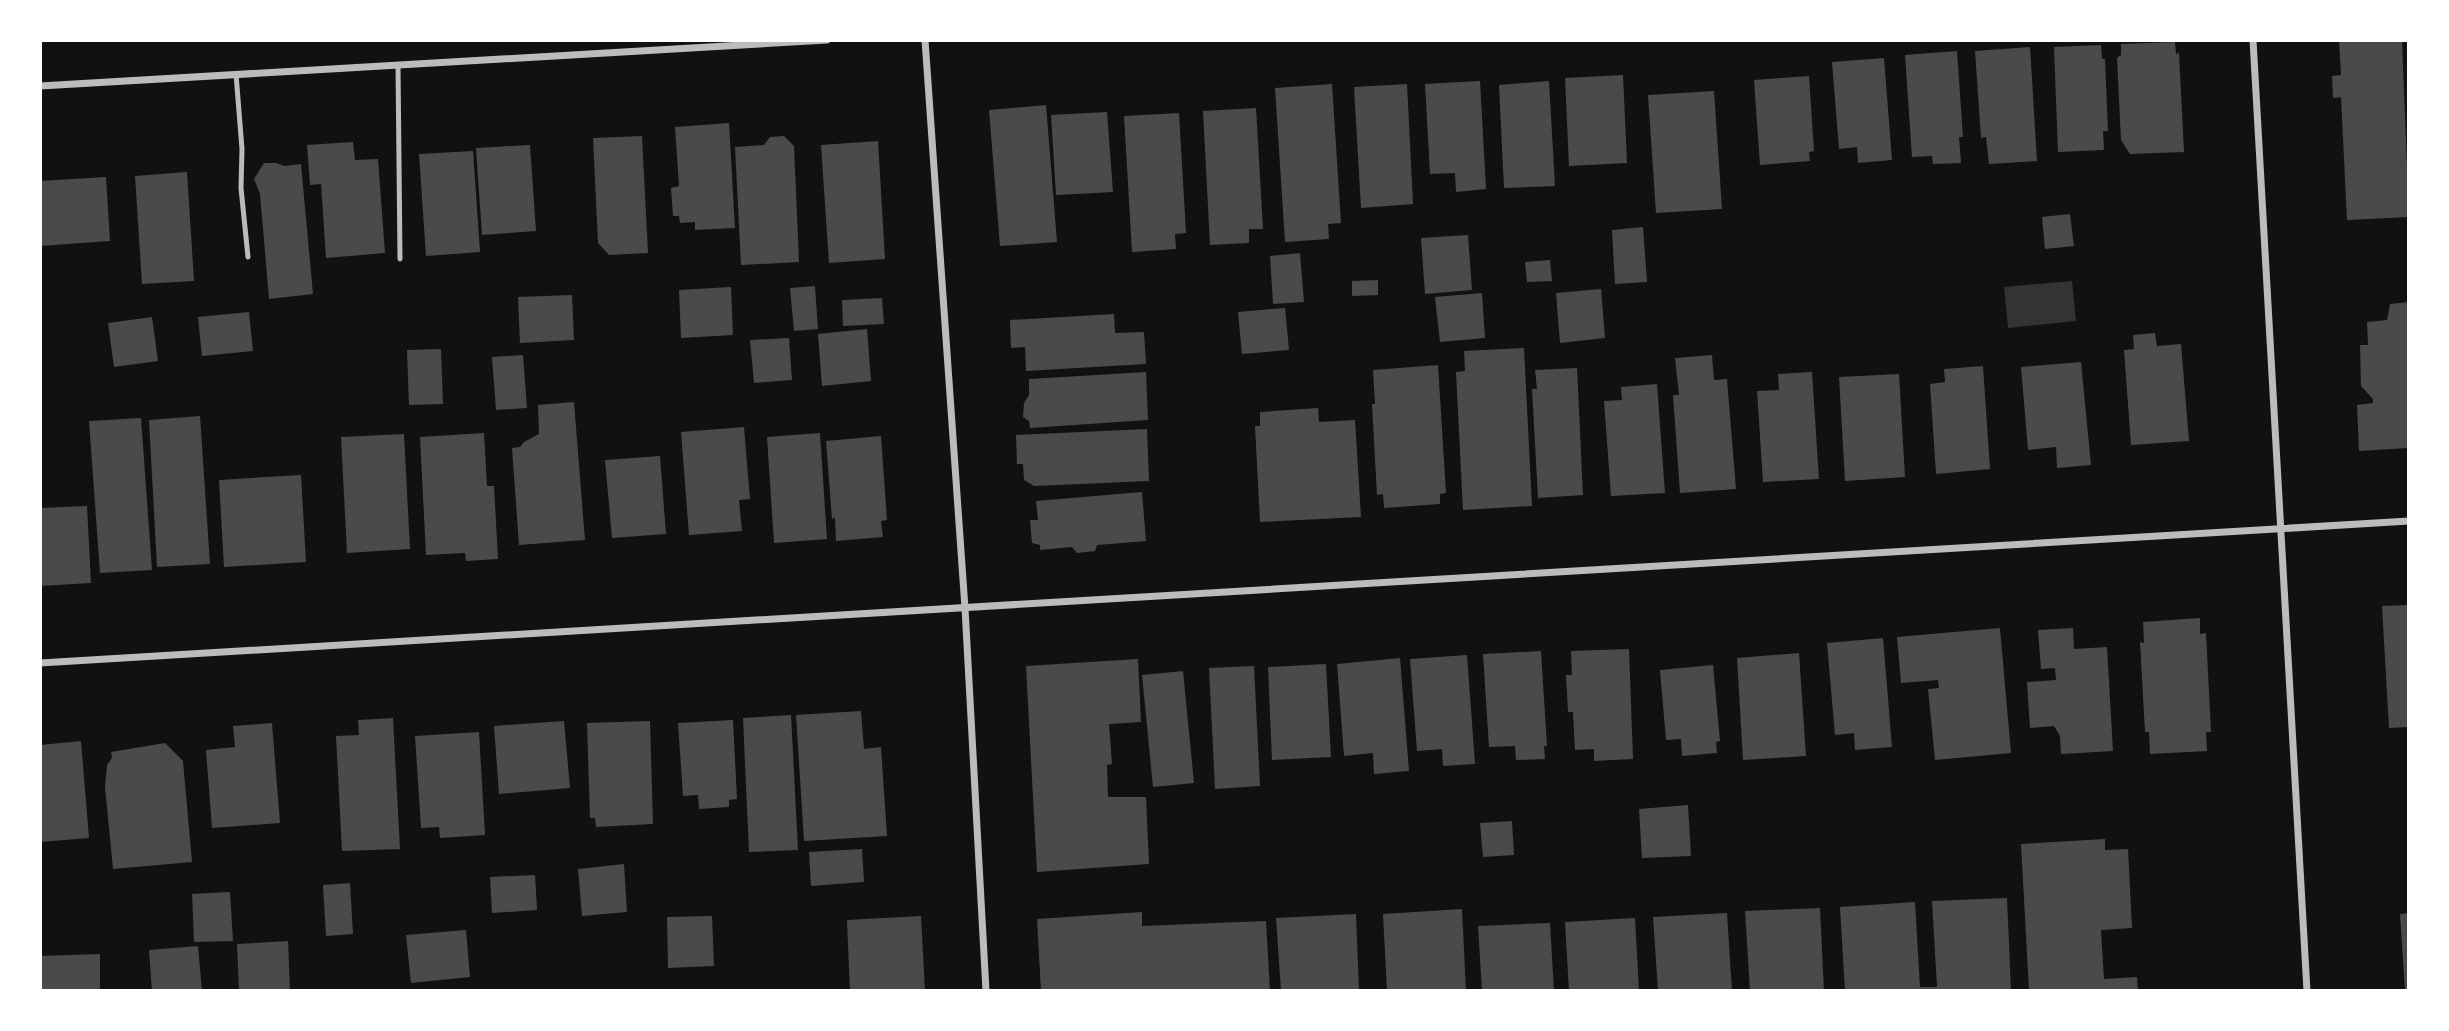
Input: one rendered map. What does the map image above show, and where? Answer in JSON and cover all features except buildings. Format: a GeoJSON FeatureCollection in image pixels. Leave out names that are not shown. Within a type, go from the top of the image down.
{"type":"FeatureCollection","features":[{"type":"Feature","properties":{"kind":"street"},"geometry":{"type":"LineString","coordinates":[[40,86],[827,40]]}},
{"type":"Feature","properties":{"kind":"street"},"geometry":{"type":"LineString","coordinates":[[925,40],[965,608],[986,991]]}},
{"type":"Feature","properties":{"kind":"street"},"geometry":{"type":"LineString","coordinates":[[2253,40],[2307,991]]}},
{"type":"Feature","properties":{"kind":"street"},"geometry":{"type":"LineString","coordinates":[[40,663],[2409,521]]}},
{"type":"Feature","properties":{"kind":"lane"},"geometry":{"type":"LineString","coordinates":[[398,65],[400,259]]}},
{"type":"Feature","properties":{"kind":"lane"},"geometry":{"type":"LineString","coordinates":[[236,74],[242,149],[241,187],[248,257]]}},
{"type":"Feature","properties":{"kind":"shaded area"},"geometry":{"type":"Polygon","coordinates":[[[2072,281],[2076,321],[2008,328],[2004,287],[2072,281]]]}}]}
